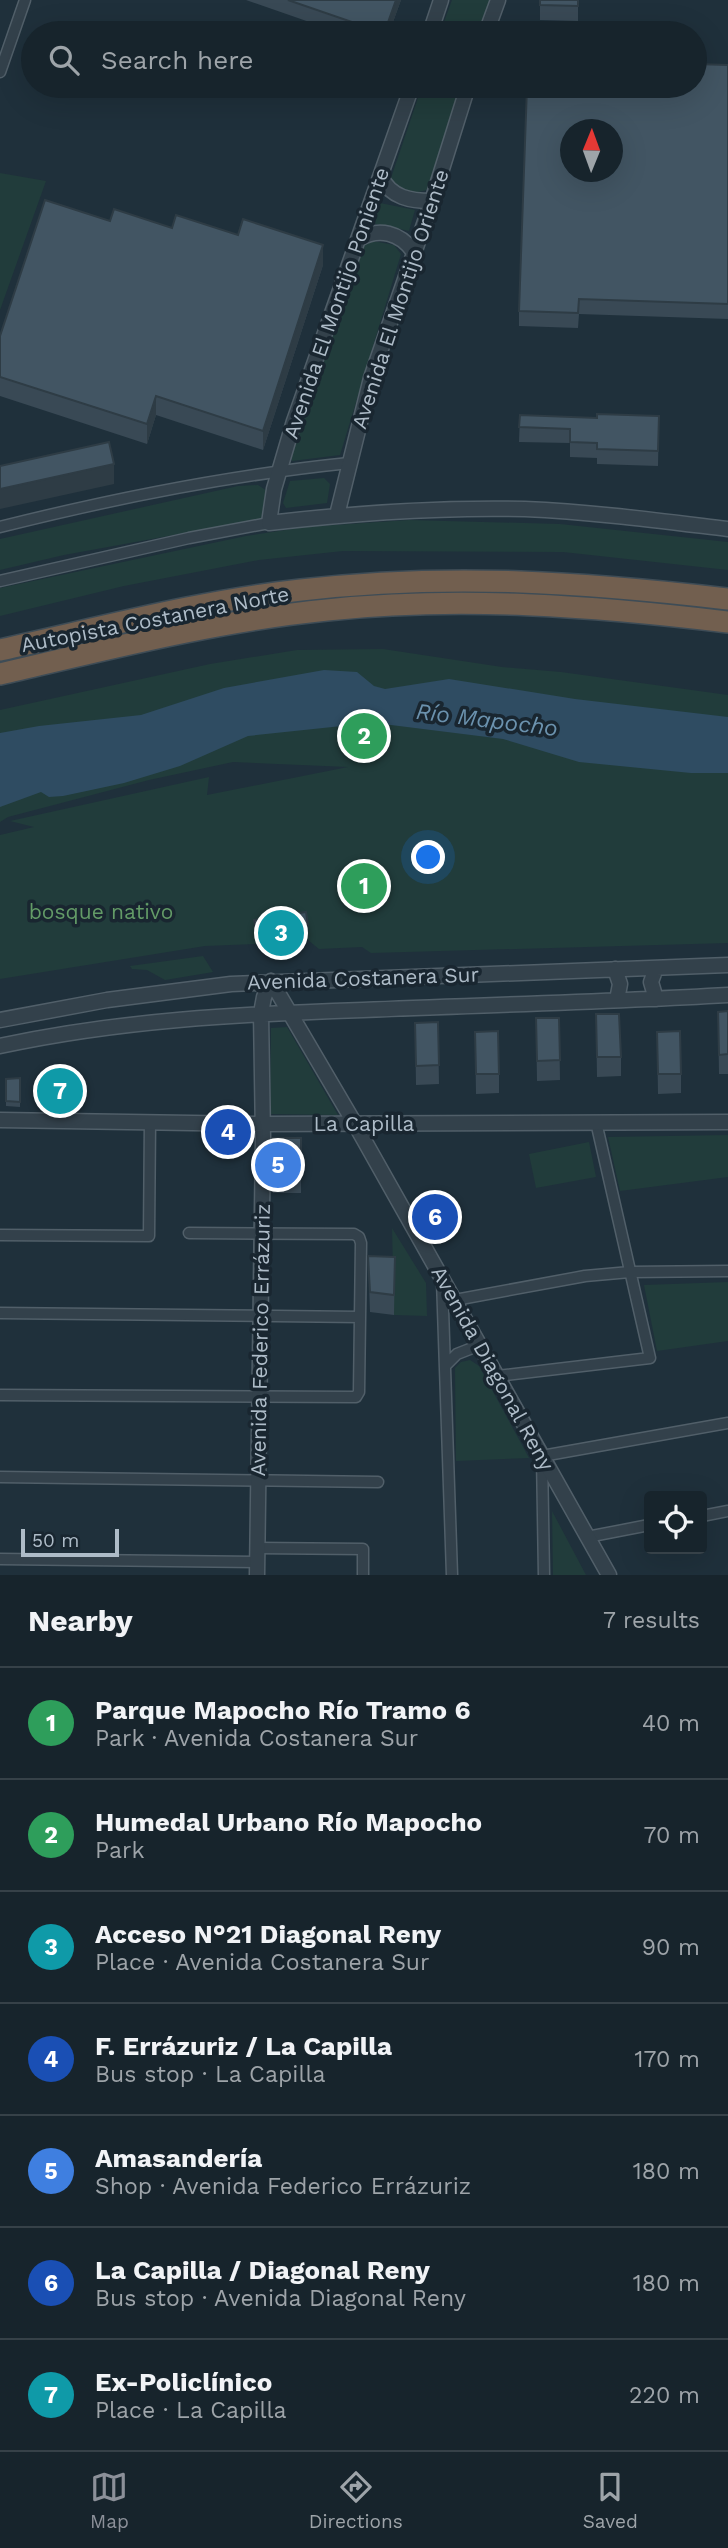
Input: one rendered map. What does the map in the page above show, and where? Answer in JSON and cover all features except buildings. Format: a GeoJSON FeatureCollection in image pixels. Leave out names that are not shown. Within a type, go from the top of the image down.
{"type":"FeatureCollection","features":[{"type":"Feature","properties":{"kind":"highway","name":"Autopista Costanera Norte"},"geometry":{"type":"LineString","coordinates":[[0,650],[198,606],[349,585],[449,580],[536,581],[728,599]]}},
{"type":"Feature","properties":{"kind":"highway","name":"Autopista Costanera Norte"},"geometry":{"type":"LineString","coordinates":[[0,674],[224,625],[364,607],[528,603],[641,611],[728,622]]}},
{"type":"Feature","properties":{"kind":"street"},"geometry":{"type":"LineString","coordinates":[[0,72],[25,0]]}},
{"type":"Feature","properties":{"kind":"street"},"geometry":{"type":"LineString","coordinates":[[434,21],[441,0]]}},
{"type":"Feature","properties":{"kind":"street"},"geometry":{"type":"LineString","coordinates":[[490,21],[498,0]]}},
{"type":"Feature","properties":{"kind":"street","name":"Avenida El Montijo Poniente"},"geometry":{"type":"LineString","coordinates":[[269,523],[279,470],[408,98]]}},
{"type":"Feature","properties":{"kind":"street","name":"Avenida El Montijo Oriente"},"geometry":{"type":"LineString","coordinates":[[337,514],[371,378],[464,98]]}},
{"type":"Feature","properties":{"kind":"street"},"geometry":{"type":"LineString","coordinates":[[381,177],[387,188],[399,196],[432,201]]}},
{"type":"Feature","properties":{"kind":"street"},"geometry":{"type":"LineString","coordinates":[[359,239],[373,233],[388,233],[404,241],[413,251]]}},
{"type":"Feature","properties":{"kind":"street"},"geometry":{"type":"LineString","coordinates":[[0,527],[125,496],[279,470],[349,463]]}},
{"type":"Feature","properties":{"kind":"street"},"geometry":{"type":"LineString","coordinates":[[0,581],[189,538],[337,514],[528,509],[728,529]]}},
{"type":"Feature","properties":{"kind":"street","name":"Avenida Costanera Sur"},"geometry":{"type":"LineString","coordinates":[[0,1020],[131,996],[271,981],[728,965]]}},
{"type":"Feature","properties":{"kind":"street"},"geometry":{"type":"LineString","coordinates":[[656,968],[651,982],[656,999]]}},
{"type":"Feature","properties":{"kind":"street"},"geometry":{"type":"LineString","coordinates":[[615,969],[620,984],[617,1000]]}},
{"type":"Feature","properties":{"kind":"street","name":"Avenida Diagonal Reny"},"geometry":{"type":"LineString","coordinates":[[271,981],[355,1124],[609,1575]]}},
{"type":"Feature","properties":{"kind":"street","name":"Avenida Federico Errázuriz"},"geometry":{"type":"LineString","coordinates":[[257,1562],[263,1124],[261,1013],[271,981]]}},
{"type":"Feature","properties":{"kind":"street","name":"Avenida Costanera Sur"},"geometry":{"type":"LineString","coordinates":[[0,1046],[70,1032],[150,1021],[261,1013],[728,995]]}},
{"type":"Feature","properties":{"kind":"street","name":"La Capilla"},"geometry":{"type":"LineString","coordinates":[[0,1120],[263,1124],[728,1122]]}},
{"type":"Feature","properties":{"kind":"street"},"geometry":{"type":"LineString","coordinates":[[0,1235],[149,1236],[150,1121]]}},
{"type":"Feature","properties":{"kind":"street"},"geometry":{"type":"LineString","coordinates":[[497,1376],[650,1358],[596,1122]]}},
{"type":"Feature","properties":{"kind":"street"},"geometry":{"type":"LineString","coordinates":[[0,1395],[356,1397],[359,1392],[359,1237],[354,1234],[189,1233]]}},
{"type":"Feature","properties":{"kind":"street"},"geometry":{"type":"LineString","coordinates":[[455,1300],[585,1276],[630,1272],[728,1270]]}},
{"type":"Feature","properties":{"kind":"street"},"geometry":{"type":"LineString","coordinates":[[442,1278],[452,1575]]}},
{"type":"Feature","properties":{"kind":"street"},"geometry":{"type":"LineString","coordinates":[[0,1313],[360,1317]]}},
{"type":"Feature","properties":{"kind":"street"},"geometry":{"type":"LineString","coordinates":[[446,1365],[457,1353],[480,1345]]}},
{"type":"Feature","properties":{"kind":"street"},"geometry":{"type":"LineString","coordinates":[[544,1575],[542,1456],[728,1423]]}},
{"type":"Feature","properties":{"kind":"street"},"geometry":{"type":"LineString","coordinates":[[0,1477],[378,1482]]}},
{"type":"Feature","properties":{"kind":"street"},"geometry":{"type":"LineString","coordinates":[[707,1515],[728,1511]]}},
{"type":"Feature","properties":{"kind":"street"},"geometry":{"type":"LineString","coordinates":[[587,1536],[644,1526]]}},
{"type":"Feature","properties":{"kind":"street"},"geometry":{"type":"LineString","coordinates":[[0,1559],[257,1562],[363,1549],[363,1575]]}},
{"type":"Feature","properties":{"kind":"green space"},"geometry":{"type":"Polygon","coordinates":[[[452,0],[491,0],[484,21],[444,21],[452,0]]]}},
{"type":"Feature","properties":{"kind":"green space"},"geometry":{"type":"Polygon","coordinates":[[[418,98],[459,98],[428,189],[408,192],[391,183],[418,98]]]}},
{"type":"Feature","properties":{"kind":"green space"},"geometry":{"type":"Polygon","coordinates":[[[0,173],[46,181],[0,310],[0,173]]]}},
{"type":"Feature","properties":{"kind":"green space"},"geometry":{"type":"Polygon","coordinates":[[[380,203],[415,210],[409,231],[372,223],[380,203]]]}},
{"type":"Feature","properties":{"kind":"green space"},"geometry":{"type":"Polygon","coordinates":[[[368,240],[394,245],[401,254],[340,455],[292,461],[291,451],[363,242],[368,240]]]}},
{"type":"Feature","properties":{"kind":"green space"},"geometry":{"type":"Polygon","coordinates":[[[324,478],[330,484],[327,503],[286,508],[283,503],[290,481],[324,478]]]}},
{"type":"Feature","properties":{"kind":"green space"},"geometry":{"type":"Polygon","coordinates":[[[258,485],[267,491],[261,519],[64,555],[0,570],[0,539],[238,486],[258,485]]]}},
{"type":"Feature","properties":{"kind":"green space"},"geometry":{"type":"Polygon","coordinates":[[[409,520],[560,524],[728,542],[728,570],[563,552],[343,551],[259,560],[124,586],[0,616],[0,588],[246,536],[305,527],[409,520]]]}},
{"type":"Feature","properties":{"kind":"green space","name":"bosque nativo"},"geometry":{"type":"Polygon","coordinates":[[[383,649],[502,667],[561,672],[728,695],[728,943],[371,953],[362,947],[319,949],[303,936],[257,944],[205,946],[0,979],[0,835],[34,827],[10,821],[209,777],[207,795],[348,767],[233,762],[149,780],[8,817],[0,822],[0,710],[210,664],[297,650],[383,649]]]}},
{"type":"Feature","properties":{"kind":"green space"},"geometry":{"type":"Polygon","coordinates":[[[203,956],[213,972],[165,980],[147,970],[132,969],[130,966],[203,956]]]}},
{"type":"Feature","properties":{"kind":"green space"},"geometry":{"type":"Polygon","coordinates":[[[287,1027],[338,1115],[270,1114],[271,1028],[287,1027]]]}},
{"type":"Feature","properties":{"kind":"green space"},"geometry":{"type":"Polygon","coordinates":[[[728,1135],[728,1177],[620,1191],[608,1137],[728,1135]]]}},
{"type":"Feature","properties":{"kind":"green space"},"geometry":{"type":"Polygon","coordinates":[[[589,1142],[596,1177],[536,1188],[529,1154],[589,1142]]]}},
{"type":"Feature","properties":{"kind":"green space"},"geometry":{"type":"Polygon","coordinates":[[[392,1228],[426,1283],[427,1316],[394,1315],[392,1228]]]}},
{"type":"Feature","properties":{"kind":"green space"},"geometry":{"type":"Polygon","coordinates":[[[728,1282],[728,1341],[657,1351],[644,1285],[728,1282]]]}},
{"type":"Feature","properties":{"kind":"green space"},"geometry":{"type":"Polygon","coordinates":[[[470,1360],[479,1366],[529,1458],[456,1461],[455,1368],[461,1362],[470,1360]]]}},
{"type":"Feature","properties":{"kind":"green space"},"geometry":{"type":"Polygon","coordinates":[[[552,1511],[586,1575],[553,1575],[552,1511]]]}},
{"type":"Feature","properties":{"kind":"water","name":"Río Mapocho"},"geometry":{"type":"Polygon","coordinates":[[[324,670],[357,672],[374,686],[385,689],[449,679],[575,699],[728,717],[728,773],[691,773],[579,762],[503,739],[391,725],[361,724],[248,736],[180,766],[124,783],[63,796],[49,797],[41,792],[0,807],[0,733],[141,715],[224,688],[324,670]]]}},
{"type":"Feature","properties":{"kind":"place","name":"Humedal Urbano Río Mapocho"},"geometry":{"type":"Point","coordinates":[364,736]}},
{"type":"Feature","properties":{"kind":"place","name":"Parque Mapocho Río Tramo 6"},"geometry":{"type":"Point","coordinates":[364,886]}},
{"type":"Feature","properties":{"kind":"place","name":"Acceso N°21 Diagonal Reny"},"geometry":{"type":"Point","coordinates":[281,933]}},
{"type":"Feature","properties":{"kind":"place","name":"Ex-Policlínico"},"geometry":{"type":"Point","coordinates":[60,1091]}},
{"type":"Feature","properties":{"kind":"place","name":"F. Errázuriz / La Capilla"},"geometry":{"type":"Point","coordinates":[228,1132]}},
{"type":"Feature","properties":{"kind":"place","name":"Amasandería"},"geometry":{"type":"Point","coordinates":[278,1165]}},
{"type":"Feature","properties":{"kind":"place","name":"La Capilla / Diagonal Reny"},"geometry":{"type":"Point","coordinates":[435,1217]}}]}
